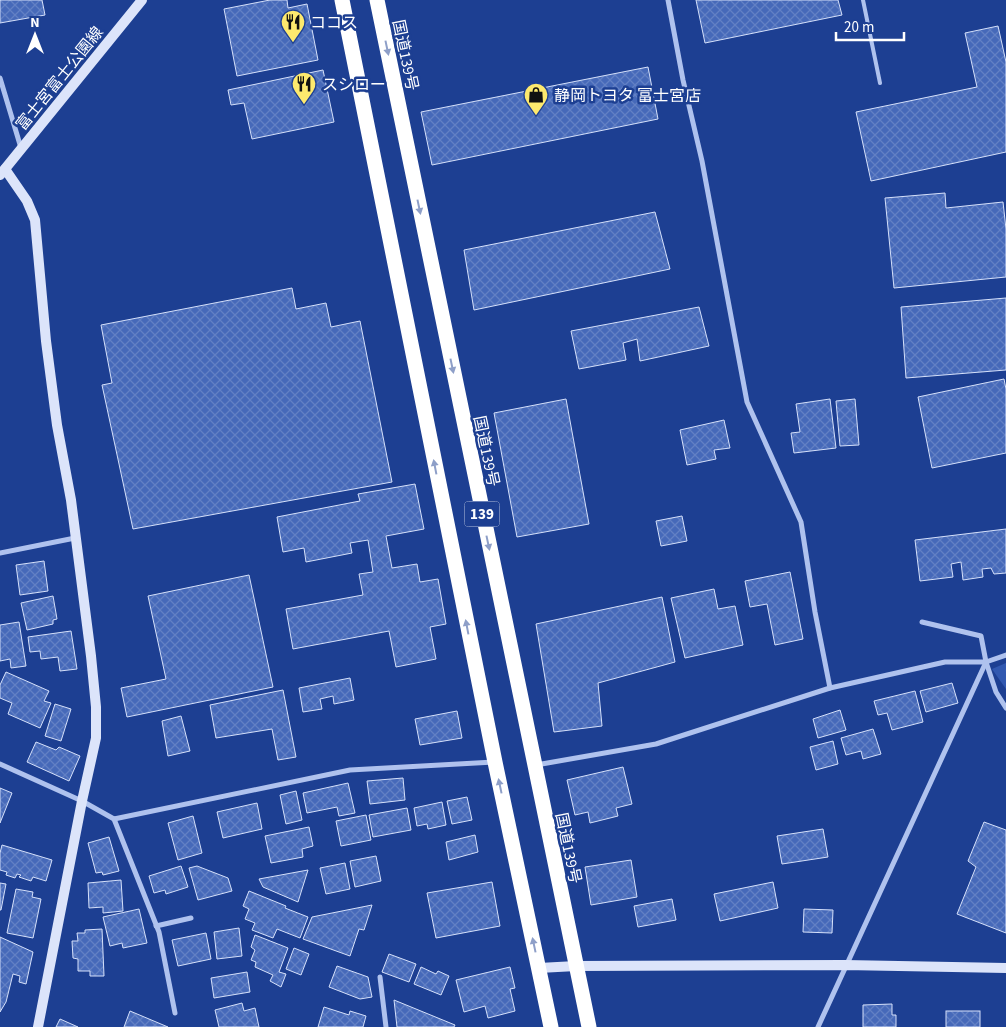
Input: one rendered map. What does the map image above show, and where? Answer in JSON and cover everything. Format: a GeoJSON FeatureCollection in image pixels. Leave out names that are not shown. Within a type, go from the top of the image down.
{"type":"FeatureCollection","features":[{"type":"Feature","properties":{"kind":"highway","name":"139"},"geometry":{"type":"LineString","coordinates":[[342,0],[495,762],[551,1027]]}},
{"type":"Feature","properties":{"kind":"highway","name":"国道139号"},"geometry":{"type":"LineString","coordinates":[[377,0],[588,1027]]}},
{"type":"Feature","properties":{"kind":"street","name":"富士宮富士公園線"},"geometry":{"type":"LineString","coordinates":[[2,172],[142,0]]}},
{"type":"Feature","properties":{"kind":"street"},"geometry":{"type":"LineString","coordinates":[[668,0],[683,80],[702,161],[747,402],[801,522],[815,612],[830,688]]}},
{"type":"Feature","properties":{"kind":"street"},"geometry":{"type":"LineString","coordinates":[[0,78],[21,148]]}},
{"type":"Feature","properties":{"kind":"street"},"geometry":{"type":"LineString","coordinates":[[2,172],[27,201],[35,220],[46,341],[57,425],[71,500],[91,656],[96,715],[96,738],[38,1027]]}},
{"type":"Feature","properties":{"kind":"street"},"geometry":{"type":"LineString","coordinates":[[0,553],[75,538]]}},
{"type":"Feature","properties":{"kind":"street"},"geometry":{"type":"LineString","coordinates":[[922,622],[981,636],[986,662],[996,692],[1006,708]]}},
{"type":"Feature","properties":{"kind":"street"},"geometry":{"type":"LineString","coordinates":[[533,765],[656,744],[830,688],[945,662],[986,662],[1006,655]]}},
{"type":"Feature","properties":{"kind":"street"},"geometry":{"type":"LineString","coordinates":[[818,1027],[986,662]]}},
{"type":"Feature","properties":{"kind":"street"},"geometry":{"type":"LineString","coordinates":[[114,819],[350,770],[495,762]]}},
{"type":"Feature","properties":{"kind":"street"},"geometry":{"type":"LineString","coordinates":[[0,764],[82,801],[114,819],[156,926],[175,1013]]}},
{"type":"Feature","properties":{"kind":"street"},"geometry":{"type":"LineString","coordinates":[[156,926],[191,918]]}},
{"type":"Feature","properties":{"kind":"street"},"geometry":{"type":"LineString","coordinates":[[539,968],[576,966],[846,965],[1006,968]]}},
{"type":"Feature","properties":{"kind":"street"},"geometry":{"type":"LineString","coordinates":[[380,977],[386,1027]]}},
{"type":"Feature","properties":{"kind":"lane"},"geometry":{"type":"LineString","coordinates":[[863,0],[880,84]]}},
{"type":"Feature","properties":{"kind":"green space"},"geometry":{"type":"Polygon","coordinates":[[[1006,663],[1006,689],[992,669],[1006,663]]]}},
{"type":"Feature","properties":{"kind":"building"},"geometry":{"type":"Polygon","coordinates":[[[0,0],[42,0],[45,15],[0,23],[0,0]]]}},
{"type":"Feature","properties":{"kind":"building"},"geometry":{"type":"Polygon","coordinates":[[[270,0],[287,0],[288,8],[307,4],[318,60],[237,76],[224,9],[270,0]]]}},
{"type":"Feature","properties":{"kind":"building"},"geometry":{"type":"Polygon","coordinates":[[[696,0],[838,0],[842,15],[705,43],[696,0]]]}},
{"type":"Feature","properties":{"kind":"building"},"geometry":{"type":"Polygon","coordinates":[[[998,26],[1006,62],[1006,152],[871,181],[856,112],[977,87],[965,33],[998,26]]]}},
{"type":"Feature","properties":{"kind":"building"},"geometry":{"type":"Polygon","coordinates":[[[648,67],[658,119],[432,165],[421,112],[648,67]]]}},
{"type":"Feature","properties":{"kind":"building"},"geometry":{"type":"Polygon","coordinates":[[[323,70],[334,122],[252,139],[244,103],[231,105],[228,90],[323,70]]]}},
{"type":"Feature","properties":{"kind":"building"},"geometry":{"type":"Polygon","coordinates":[[[945,193],[946,208],[1003,202],[1006,229],[1006,277],[894,288],[885,198],[945,193]]]}},
{"type":"Feature","properties":{"kind":"building"},"geometry":{"type":"Polygon","coordinates":[[[655,212],[670,269],[474,310],[464,250],[655,212]]]}},
{"type":"Feature","properties":{"kind":"building"},"geometry":{"type":"Polygon","coordinates":[[[292,288],[296,309],[326,303],[331,327],[360,321],[392,482],[133,529],[102,385],[112,383],[101,325],[292,288]]]}},
{"type":"Feature","properties":{"kind":"building"},"geometry":{"type":"Polygon","coordinates":[[[1006,298],[1006,370],[906,378],[901,307],[1006,298]]]}},
{"type":"Feature","properties":{"kind":"building"},"geometry":{"type":"Polygon","coordinates":[[[699,307],[709,346],[640,361],[637,339],[623,343],[626,360],[579,369],[571,331],[699,307]]]}},
{"type":"Feature","properties":{"kind":"building"},"geometry":{"type":"Polygon","coordinates":[[[1004,379],[1006,389],[1006,453],[932,468],[918,397],[1004,379]]]}},
{"type":"Feature","properties":{"kind":"building"},"geometry":{"type":"Polygon","coordinates":[[[566,399],[589,524],[517,537],[494,413],[566,399]]]}},
{"type":"Feature","properties":{"kind":"building"},"geometry":{"type":"Polygon","coordinates":[[[830,399],[836,448],[794,453],[791,433],[800,432],[796,404],[830,399]]]}},
{"type":"Feature","properties":{"kind":"building"},"geometry":{"type":"Polygon","coordinates":[[[855,399],[859,445],[840,446],[836,401],[855,399]]]}},
{"type":"Feature","properties":{"kind":"building"},"geometry":{"type":"Polygon","coordinates":[[[724,420],[730,448],[714,450],[716,459],[687,465],[680,430],[724,420]]]}},
{"type":"Feature","properties":{"kind":"building"},"geometry":{"type":"Polygon","coordinates":[[[415,484],[424,529],[386,536],[392,568],[417,564],[420,582],[438,579],[446,624],[430,627],[436,659],[396,667],[389,631],[293,649],[286,609],[363,595],[359,574],[373,572],[368,540],[350,543],[352,553],[306,562],[304,548],[283,552],[277,517],[360,501],[358,494],[415,484]]]}},
{"type":"Feature","properties":{"kind":"building"},"geometry":{"type":"Polygon","coordinates":[[[682,516],[687,541],[661,546],[656,521],[682,516]]]}},
{"type":"Feature","properties":{"kind":"building"},"geometry":{"type":"Polygon","coordinates":[[[1006,529],[1006,573],[994,574],[991,568],[982,569],[983,577],[963,580],[961,562],[951,564],[953,577],[920,581],[915,540],[1006,529]]]}},
{"type":"Feature","properties":{"kind":"building"},"geometry":{"type":"Polygon","coordinates":[[[44,561],[48,591],[20,595],[16,565],[44,561]]]}},
{"type":"Feature","properties":{"kind":"building"},"geometry":{"type":"Polygon","coordinates":[[[790,572],[803,639],[775,645],[767,604],[750,607],[745,581],[790,572]]]}},
{"type":"Feature","properties":{"kind":"building"},"geometry":{"type":"Polygon","coordinates":[[[249,575],[273,687],[127,717],[121,688],[166,679],[148,596],[249,575]]]}},
{"type":"Feature","properties":{"kind":"building"},"geometry":{"type":"Polygon","coordinates":[[[714,589],[718,609],[735,606],[743,645],[685,658],[671,598],[714,589]]]}},
{"type":"Feature","properties":{"kind":"building"},"geometry":{"type":"Polygon","coordinates":[[[53,596],[57,619],[53,620],[53,624],[27,630],[21,603],[53,596]]]}},
{"type":"Feature","properties":{"kind":"building"},"geometry":{"type":"Polygon","coordinates":[[[662,597],[675,662],[598,683],[602,726],[554,732],[536,624],[662,597]]]}},
{"type":"Feature","properties":{"kind":"building"},"geometry":{"type":"Polygon","coordinates":[[[19,622],[26,666],[11,668],[10,659],[0,661],[0,625],[19,622]]]}},
{"type":"Feature","properties":{"kind":"building"},"geometry":{"type":"Polygon","coordinates":[[[71,631],[77,669],[60,671],[58,657],[41,659],[40,651],[30,652],[28,637],[71,631]]]}},
{"type":"Feature","properties":{"kind":"building"},"geometry":{"type":"Polygon","coordinates":[[[6,672],[49,691],[44,701],[51,703],[40,728],[8,714],[12,703],[0,698],[0,685],[6,672]]]}},
{"type":"Feature","properties":{"kind":"building"},"geometry":{"type":"Polygon","coordinates":[[[350,678],[354,700],[334,704],[333,696],[320,699],[322,709],[303,712],[299,688],[350,678]]]}},
{"type":"Feature","properties":{"kind":"building"},"geometry":{"type":"Polygon","coordinates":[[[952,683],[958,703],[926,712],[920,691],[952,683]]]}},
{"type":"Feature","properties":{"kind":"building"},"geometry":{"type":"Polygon","coordinates":[[[283,690],[296,757],[278,760],[272,729],[216,738],[210,705],[283,690]]]}},
{"type":"Feature","properties":{"kind":"building"},"geometry":{"type":"Polygon","coordinates":[[[915,691],[923,722],[892,730],[887,713],[878,715],[874,701],[915,691]]]}},
{"type":"Feature","properties":{"kind":"building"},"geometry":{"type":"Polygon","coordinates":[[[55,704],[71,709],[61,741],[45,736],[55,704]]]}},
{"type":"Feature","properties":{"kind":"building"},"geometry":{"type":"Polygon","coordinates":[[[840,710],[846,730],[818,738],[813,719],[840,710]]]}},
{"type":"Feature","properties":{"kind":"building"},"geometry":{"type":"Polygon","coordinates":[[[457,711],[462,738],[420,745],[415,719],[457,711]]]}},
{"type":"Feature","properties":{"kind":"building"},"geometry":{"type":"Polygon","coordinates":[[[181,716],[190,751],[168,756],[162,721],[181,716]]]}},
{"type":"Feature","properties":{"kind":"building"},"geometry":{"type":"Polygon","coordinates":[[[873,729],[881,754],[863,759],[861,751],[846,755],[841,738],[873,729]]]}},
{"type":"Feature","properties":{"kind":"building"},"geometry":{"type":"Polygon","coordinates":[[[833,741],[838,764],[816,770],[810,747],[833,741]]]}},
{"type":"Feature","properties":{"kind":"building"},"geometry":{"type":"Polygon","coordinates":[[[36,742],[56,750],[59,747],[80,756],[69,781],[27,762],[36,742]]]}},
{"type":"Feature","properties":{"kind":"building"},"geometry":{"type":"Polygon","coordinates":[[[623,767],[632,804],[616,808],[618,816],[590,823],[588,812],[575,815],[567,780],[623,767]]]}},
{"type":"Feature","properties":{"kind":"building"},"geometry":{"type":"Polygon","coordinates":[[[403,778],[405,800],[370,804],[367,781],[403,778]]]}},
{"type":"Feature","properties":{"kind":"building"},"geometry":{"type":"Polygon","coordinates":[[[348,783],[355,813],[339,816],[337,807],[307,813],[303,793],[348,783]]]}},
{"type":"Feature","properties":{"kind":"building"},"geometry":{"type":"Polygon","coordinates":[[[0,788],[12,793],[0,823],[0,788]]]}},
{"type":"Feature","properties":{"kind":"building"},"geometry":{"type":"Polygon","coordinates":[[[296,791],[302,820],[286,824],[280,795],[296,791]]]}},
{"type":"Feature","properties":{"kind":"building"},"geometry":{"type":"Polygon","coordinates":[[[467,797],[472,820],[452,824],[447,801],[467,797]]]}},
{"type":"Feature","properties":{"kind":"building"},"geometry":{"type":"Polygon","coordinates":[[[442,802],[446,825],[428,829],[427,824],[417,826],[414,808],[442,802]]]}},
{"type":"Feature","properties":{"kind":"building"},"geometry":{"type":"Polygon","coordinates":[[[257,803],[262,829],[223,838],[217,812],[257,803]]]}},
{"type":"Feature","properties":{"kind":"building"},"geometry":{"type":"Polygon","coordinates":[[[407,808],[411,830],[373,837],[369,815],[407,808]]]}},
{"type":"Feature","properties":{"kind":"building"},"geometry":{"type":"Polygon","coordinates":[[[366,815],[371,840],[341,846],[336,821],[366,815]]]}},
{"type":"Feature","properties":{"kind":"building"},"geometry":{"type":"Polygon","coordinates":[[[193,816],[202,853],[178,860],[168,823],[193,816]]]}},
{"type":"Feature","properties":{"kind":"building"},"geometry":{"type":"Polygon","coordinates":[[[984,822],[1006,830],[1006,933],[957,914],[976,867],[968,861],[984,822]]]}},
{"type":"Feature","properties":{"kind":"building"},"geometry":{"type":"Polygon","coordinates":[[[309,827],[313,846],[302,849],[303,857],[271,863],[265,836],[309,827]]]}},
{"type":"Feature","properties":{"kind":"building"},"geometry":{"type":"Polygon","coordinates":[[[823,829],[828,857],[782,864],[777,836],[823,829]]]}},
{"type":"Feature","properties":{"kind":"building"},"geometry":{"type":"Polygon","coordinates":[[[475,835],[478,852],[449,860],[446,842],[475,835]]]}},
{"type":"Feature","properties":{"kind":"building"},"geometry":{"type":"Polygon","coordinates":[[[109,837],[119,871],[103,875],[102,872],[96,873],[88,843],[109,837]]]}},
{"type":"Feature","properties":{"kind":"building"},"geometry":{"type":"Polygon","coordinates":[[[2,845],[52,860],[46,881],[33,877],[31,881],[19,877],[21,875],[17,874],[15,878],[6,875],[7,872],[0,870],[2,845]]]}},
{"type":"Feature","properties":{"kind":"building"},"geometry":{"type":"Polygon","coordinates":[[[376,856],[381,881],[355,887],[350,861],[376,856]]]}},
{"type":"Feature","properties":{"kind":"building"},"geometry":{"type":"Polygon","coordinates":[[[631,860],[637,897],[591,905],[585,867],[631,860]]]}},
{"type":"Feature","properties":{"kind":"building"},"geometry":{"type":"Polygon","coordinates":[[[345,863],[350,889],[326,894],[320,868],[345,863]]]}},
{"type":"Feature","properties":{"kind":"building"},"geometry":{"type":"Polygon","coordinates":[[[181,866],[188,887],[166,894],[165,890],[154,893],[149,876],[181,866]]]}},
{"type":"Feature","properties":{"kind":"building"},"geometry":{"type":"Polygon","coordinates":[[[197,866],[228,878],[232,891],[198,900],[189,868],[197,866]]]}},
{"type":"Feature","properties":{"kind":"building"},"geometry":{"type":"Polygon","coordinates":[[[308,870],[298,902],[263,887],[259,879],[308,870]]]}},
{"type":"Feature","properties":{"kind":"building"},"geometry":{"type":"Polygon","coordinates":[[[121,880],[123,911],[103,913],[103,907],[89,908],[88,883],[121,880]]]}},
{"type":"Feature","properties":{"kind":"building"},"geometry":{"type":"Polygon","coordinates":[[[492,882],[500,926],[436,938],[427,893],[492,882]]]}},
{"type":"Feature","properties":{"kind":"building"},"geometry":{"type":"Polygon","coordinates":[[[773,882],[778,908],[720,921],[714,894],[773,882]]]}},
{"type":"Feature","properties":{"kind":"building"},"geometry":{"type":"Polygon","coordinates":[[[0,883],[6,884],[1,910],[0,910],[0,883]]]}},
{"type":"Feature","properties":{"kind":"building"},"geometry":{"type":"Polygon","coordinates":[[[16,889],[33,892],[32,897],[41,899],[33,938],[7,933],[16,889]]]}},
{"type":"Feature","properties":{"kind":"building"},"geometry":{"type":"Polygon","coordinates":[[[249,891],[308,917],[300,938],[277,929],[273,938],[252,930],[255,923],[245,919],[249,909],[243,906],[249,891]]]}},
{"type":"Feature","properties":{"kind":"building"},"geometry":{"type":"Polygon","coordinates":[[[672,899],[676,920],[638,927],[634,906],[672,899]]]}},
{"type":"Feature","properties":{"kind":"building"},"geometry":{"type":"Polygon","coordinates":[[[372,905],[364,930],[359,929],[350,956],[303,939],[312,917],[372,905]]]}},
{"type":"Feature","properties":{"kind":"building"},"geometry":{"type":"Polygon","coordinates":[[[139,909],[147,943],[123,948],[122,943],[110,946],[103,917],[139,909]]]}},
{"type":"Feature","properties":{"kind":"building"},"geometry":{"type":"Polygon","coordinates":[[[804,909],[833,910],[832,933],[803,932],[804,909]]]}},
{"type":"Feature","properties":{"kind":"building"},"geometry":{"type":"Polygon","coordinates":[[[239,928],[242,956],[217,959],[214,932],[239,928]]]}},
{"type":"Feature","properties":{"kind":"building"},"geometry":{"type":"Polygon","coordinates":[[[102,929],[104,976],[90,976],[90,971],[78,971],[78,959],[73,958],[72,941],[78,941],[77,933],[85,933],[85,930],[102,929]]]}},
{"type":"Feature","properties":{"kind":"building"},"geometry":{"type":"Polygon","coordinates":[[[206,933],[211,959],[178,966],[172,940],[206,933]]]}},
{"type":"Feature","properties":{"kind":"building"},"geometry":{"type":"Polygon","coordinates":[[[255,935],[288,948],[279,972],[286,974],[281,987],[270,981],[273,975],[255,967],[256,962],[251,960],[255,950],[251,947],[255,935]]]}},
{"type":"Feature","properties":{"kind":"building"},"geometry":{"type":"Polygon","coordinates":[[[0,937],[33,952],[26,984],[19,982],[20,976],[13,974],[6,1002],[0,1012],[0,937]]]}},
{"type":"Feature","properties":{"kind":"building"},"geometry":{"type":"Polygon","coordinates":[[[294,948],[309,954],[301,975],[286,969],[294,948]]]}},
{"type":"Feature","properties":{"kind":"building"},"geometry":{"type":"Polygon","coordinates":[[[389,954],[416,964],[409,982],[382,972],[389,954]]]}},
{"type":"Feature","properties":{"kind":"building"},"geometry":{"type":"Polygon","coordinates":[[[337,966],[368,977],[372,997],[360,999],[329,987],[337,966]]]}},
{"type":"Feature","properties":{"kind":"building"},"geometry":{"type":"Polygon","coordinates":[[[421,967],[436,974],[438,971],[449,976],[441,995],[414,984],[421,967]]]}},
{"type":"Feature","properties":{"kind":"building"},"geometry":{"type":"Polygon","coordinates":[[[510,967],[515,988],[510,989],[515,1011],[488,1018],[485,1006],[464,1012],[456,980],[510,967]]]}},
{"type":"Feature","properties":{"kind":"building"},"geometry":{"type":"Polygon","coordinates":[[[247,972],[250,992],[214,998],[211,978],[247,972]]]}},
{"type":"Feature","properties":{"kind":"building"},"geometry":{"type":"Polygon","coordinates":[[[394,1000],[455,1025],[454,1027],[397,1027],[394,1000]]]}},
{"type":"Feature","properties":{"kind":"building"},"geometry":{"type":"Polygon","coordinates":[[[242,1003],[244,1011],[255,1008],[259,1027],[219,1027],[215,1010],[242,1003]]]}},
{"type":"Feature","properties":{"kind":"building"},"geometry":{"type":"Polygon","coordinates":[[[892,1004],[892,1015],[896,1015],[896,1027],[863,1027],[863,1005],[892,1004]]]}},
{"type":"Feature","properties":{"kind":"building"},"geometry":{"type":"Polygon","coordinates":[[[324,1007],[349,1015],[350,1011],[366,1016],[363,1027],[318,1027],[324,1007]]]}},
{"type":"Feature","properties":{"kind":"building"},"geometry":{"type":"Polygon","coordinates":[[[130,1011],[168,1027],[124,1027],[130,1011]]]}},
{"type":"Feature","properties":{"kind":"building"},"geometry":{"type":"Polygon","coordinates":[[[946,1011],[980,1011],[980,1027],[946,1027],[946,1011]]]}},
{"type":"Feature","properties":{"kind":"building"},"geometry":{"type":"Polygon","coordinates":[[[60,1019],[78,1027],[56,1027],[60,1019]]]}},
{"type":"Feature","properties":{"kind":"place","name":"ココス"},"geometry":{"type":"Point","coordinates":[293,43]}},
{"type":"Feature","properties":{"kind":"place","name":"スシロー"},"geometry":{"type":"Point","coordinates":[304,105]}},
{"type":"Feature","properties":{"kind":"place","name":"静岡トヨタ 富士宮店"},"geometry":{"type":"Point","coordinates":[536,116]}}]}
